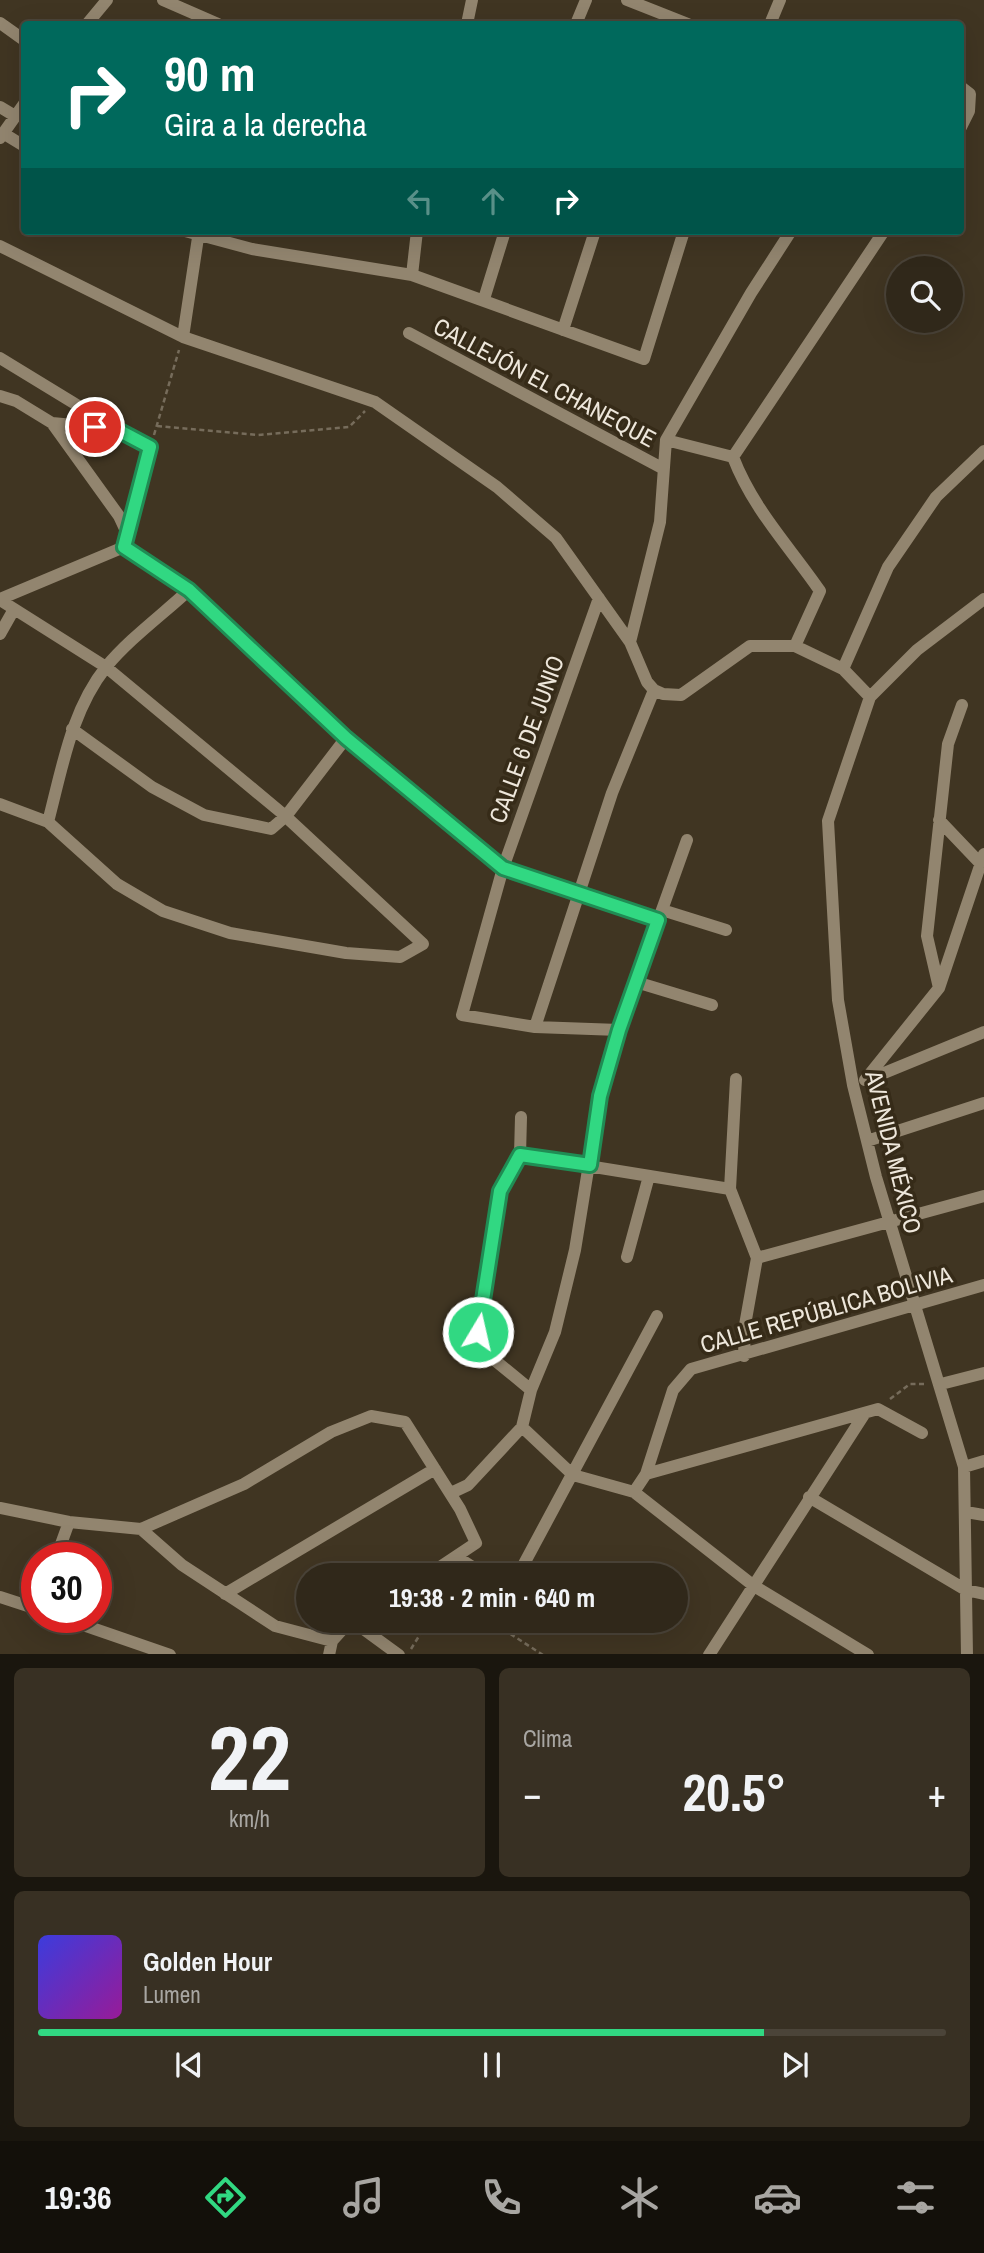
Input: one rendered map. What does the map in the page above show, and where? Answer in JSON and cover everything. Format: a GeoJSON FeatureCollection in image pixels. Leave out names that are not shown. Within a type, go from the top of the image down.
{"type":"FeatureCollection","features":[{"type":"Feature","properties":{"kind":"street"},"geometry":{"type":"LineString","coordinates":[[90,21],[107,0]]}},
{"type":"Feature","properties":{"kind":"street"},"geometry":{"type":"LineString","coordinates":[[163,0],[211,21]]}},
{"type":"Feature","properties":{"kind":"street"},"geometry":{"type":"LineString","coordinates":[[468,21],[472,0]]}},
{"type":"Feature","properties":{"kind":"street"},"geometry":{"type":"LineString","coordinates":[[577,21],[586,0]]}},
{"type":"Feature","properties":{"kind":"street"},"geometry":{"type":"LineString","coordinates":[[627,0],[669,21]]}},
{"type":"Feature","properties":{"kind":"street"},"geometry":{"type":"LineString","coordinates":[[772,21],[780,0]]}},
{"type":"Feature","properties":{"kind":"street"},"geometry":{"type":"LineString","coordinates":[[0,23],[21,38]]}},
{"type":"Feature","properties":{"kind":"street"},"geometry":{"type":"LineString","coordinates":[[964,90],[970,94],[969,111],[964,121]]}},
{"type":"Feature","properties":{"kind":"street"},"geometry":{"type":"LineString","coordinates":[[0,107],[15,116]]}},
{"type":"Feature","properties":{"kind":"street"},"geometry":{"type":"LineString","coordinates":[[21,108],[1,136],[21,145]]}},
{"type":"Feature","properties":{"kind":"street"},"geometry":{"type":"LineString","coordinates":[[183,337],[194,235]]}},
{"type":"Feature","properties":{"kind":"street"},"geometry":{"type":"LineString","coordinates":[[203,235],[305,259],[412,275],[644,359],[683,235]]}},
{"type":"Feature","properties":{"kind":"street"},"geometry":{"type":"LineString","coordinates":[[412,275],[417,235]]}},
{"type":"Feature","properties":{"kind":"street"},"geometry":{"type":"LineString","coordinates":[[484,299],[504,235]]}},
{"type":"Feature","properties":{"kind":"street"},"geometry":{"type":"LineString","coordinates":[[562,330],[594,235]]}},
{"type":"Feature","properties":{"kind":"street"},"geometry":{"type":"LineString","coordinates":[[630,642],[660,522],[666,440],[751,293],[788,235]]}},
{"type":"Feature","properties":{"kind":"street"},"geometry":{"type":"LineString","coordinates":[[733,457],[881,235]]}},
{"type":"Feature","properties":{"kind":"street"},"geometry":{"type":"LineString","coordinates":[[0,246],[183,337],[375,402],[517,504],[556,538],[630,642],[647,682],[654,690],[663,694],[681,695],[750,646],[795,646],[843,669],[870,697],[917,650],[984,599]]}},
{"type":"Feature","properties":{"kind":"street","name":"CALLEJÓN EL CHANEQUE"},"geometry":{"type":"LineString","coordinates":[[409,333],[662,468]]}},
{"type":"Feature","properties":{"kind":"street"},"geometry":{"type":"LineString","coordinates":[[0,358],[150,447],[124,547]]}},
{"type":"Feature","properties":{"kind":"street"},"geometry":{"type":"LineString","coordinates":[[0,396],[16,401],[52,424],[126,531]]}},
{"type":"Feature","properties":{"kind":"street"},"geometry":{"type":"LineString","coordinates":[[52,424],[116,429]]}},
{"type":"Feature","properties":{"kind":"street"},"geometry":{"type":"LineString","coordinates":[[666,440],[733,457]]}},
{"type":"Feature","properties":{"kind":"street"},"geometry":{"type":"LineString","coordinates":[[843,669],[888,567],[936,497],[984,451]]}},
{"type":"Feature","properties":{"kind":"street"},"geometry":{"type":"LineString","coordinates":[[733,457],[744,487],[777,536],[820,591],[795,646]]}},
{"type":"Feature","properties":{"kind":"street"},"geometry":{"type":"LineString","coordinates":[[124,547],[189,590],[346,738],[503,868],[660,915],[726,930]]}},
{"type":"Feature","properties":{"kind":"street"},"geometry":{"type":"LineString","coordinates":[[0,804],[48,822],[117,884],[163,911],[230,933],[346,953],[400,957],[424,944],[286,816],[106,667],[13,611],[0,600],[124,547]]}},
{"type":"Feature","properties":{"kind":"street"},"geometry":{"type":"LineString","coordinates":[[48,822],[72,729],[106,667],[189,590]]}},
{"type":"Feature","properties":{"kind":"street","name":"CALLE 6 DE JUNIO"},"geometry":{"type":"LineString","coordinates":[[535,1027],[462,1015],[503,868],[599,598]]}},
{"type":"Feature","properties":{"kind":"street"},"geometry":{"type":"LineString","coordinates":[[0,634],[13,611]]}},
{"type":"Feature","properties":{"kind":"street"},"geometry":{"type":"LineString","coordinates":[[619,1030],[535,1027],[612,793],[654,690]]}},
{"type":"Feature","properties":{"kind":"street","name":"AVENIDA MÉXICO"},"geometry":{"type":"LineString","coordinates":[[870,697],[828,821],[838,1000],[859,1082],[867,1141],[889,1225],[941,1384],[964,1467],[967,1512],[967,1654]]}},
{"type":"Feature","properties":{"kind":"street"},"geometry":{"type":"LineString","coordinates":[[939,988],[927,936],[948,744],[962,705]]}},
{"type":"Feature","properties":{"kind":"street"},"geometry":{"type":"LineString","coordinates":[[72,729],[152,787],[204,815],[271,829],[286,816],[346,738]]}},
{"type":"Feature","properties":{"kind":"street"},"geometry":{"type":"LineString","coordinates":[[859,1082],[939,988],[978,890],[982,858],[939,820]]}},
{"type":"Feature","properties":{"kind":"street"},"geometry":{"type":"LineString","coordinates":[[451,1493],[468,1485],[522,1427],[531,1390],[555,1332],[590,1165],[600,1096],[619,1030],[687,840]]}},
{"type":"Feature","properties":{"kind":"street"},"geometry":{"type":"LineString","coordinates":[[636,982],[712,1005]]}},
{"type":"Feature","properties":{"kind":"street"},"geometry":{"type":"LineString","coordinates":[[859,1082],[984,1032]]}},
{"type":"Feature","properties":{"kind":"street"},"geometry":{"type":"LineString","coordinates":[[736,1079],[730,1189],[757,1258],[745,1325],[744,1356]]}},
{"type":"Feature","properties":{"kind":"street"},"geometry":{"type":"LineString","coordinates":[[867,1141],[984,1103]]}},
{"type":"Feature","properties":{"kind":"street"},"geometry":{"type":"LineString","coordinates":[[521,1118],[520,1155],[500,1191],[478,1332],[486,1353],[531,1390]]}},
{"type":"Feature","properties":{"kind":"street"},"geometry":{"type":"LineString","coordinates":[[520,1155],[730,1189]]}},
{"type":"Feature","properties":{"kind":"street"},"geometry":{"type":"LineString","coordinates":[[627,1257],[649,1176]]}},
{"type":"Feature","properties":{"kind":"street"},"geometry":{"type":"LineString","coordinates":[[757,1258],[889,1225],[984,1196]]}},
{"type":"Feature","properties":{"kind":"street","name":"CALLE REPÚBLICA BOLIVIA"},"geometry":{"type":"LineString","coordinates":[[634,1492],[646,1474],[673,1390],[691,1369],[984,1286]]}},
{"type":"Feature","properties":{"kind":"street"},"geometry":{"type":"LineString","coordinates":[[525,1563],[657,1316]]}},
{"type":"Feature","properties":{"kind":"street"},"geometry":{"type":"LineString","coordinates":[[941,1384],[984,1373]]}},
{"type":"Feature","properties":{"kind":"street"},"geometry":{"type":"LineString","coordinates":[[709,1654],[808,1497],[872,1411]]}},
{"type":"Feature","properties":{"kind":"street"},"geometry":{"type":"LineString","coordinates":[[646,1474],[872,1411],[922,1433]]}},
{"type":"Feature","properties":{"kind":"street"},"geometry":{"type":"LineString","coordinates":[[0,1508],[23,1510],[69,1522],[141,1529],[244,1484],[331,1432],[371,1416],[405,1422],[451,1493],[476,1543],[447,1563]]}},
{"type":"Feature","properties":{"kind":"street"},"geometry":{"type":"LineString","coordinates":[[522,1427],[573,1475],[634,1492],[754,1586],[868,1654]]}},
{"type":"Feature","properties":{"kind":"street"},"geometry":{"type":"LineString","coordinates":[[964,1467],[984,1461]]}},
{"type":"Feature","properties":{"kind":"street"},"geometry":{"type":"LineString","coordinates":[[225,1594],[435,1469]]}},
{"type":"Feature","properties":{"kind":"street"},"geometry":{"type":"LineString","coordinates":[[808,1497],[966,1590],[984,1594]]}},
{"type":"Feature","properties":{"kind":"street"},"geometry":{"type":"LineString","coordinates":[[967,1512],[984,1515]]}},
{"type":"Feature","properties":{"kind":"street"},"geometry":{"type":"LineString","coordinates":[[62,1542],[69,1522]]}},
{"type":"Feature","properties":{"kind":"street"},"geometry":{"type":"LineString","coordinates":[[141,1529],[182,1565],[275,1626],[332,1641]]}},
{"type":"Feature","properties":{"kind":"street"},"geometry":{"type":"LineString","coordinates":[[457,1557],[466,1563]]}},
{"type":"Feature","properties":{"kind":"street"},"geometry":{"type":"LineString","coordinates":[[0,1597],[21,1604]]}},
{"type":"Feature","properties":{"kind":"street"},"geometry":{"type":"LineString","coordinates":[[108,1633],[170,1654]]}},
{"type":"Feature","properties":{"kind":"street"},"geometry":{"type":"LineString","coordinates":[[329,1654],[332,1641],[339,1633]]}},
{"type":"Feature","properties":{"kind":"street"},"geometry":{"type":"LineString","coordinates":[[369,1633],[399,1654]]}},
{"type":"Feature","properties":{"kind":"path"},"geometry":{"type":"LineString","coordinates":[[150,447],[183,337]]}},
{"type":"Feature","properties":{"kind":"path"},"geometry":{"type":"LineString","coordinates":[[157,426],[258,435],[349,427],[375,402]]}},
{"type":"Feature","properties":{"kind":"path"},"geometry":{"type":"LineString","coordinates":[[872,1411],[910,1384],[941,1384]]}},
{"type":"Feature","properties":{"kind":"path"},"geometry":{"type":"LineString","coordinates":[[407,1654],[421,1633]]}},
{"type":"Feature","properties":{"kind":"path"},"geometry":{"type":"LineString","coordinates":[[510,1633],[543,1654]]}},
{"type":"Feature","properties":{"kind":"route"},"geometry":{"type":"LineString","coordinates":[[95,427],[116,429],[150,447],[124,547],[189,590],[346,738],[503,868],[658,920],[619,1030],[600,1096],[590,1165],[520,1155],[500,1191],[478,1332]]}}]}
